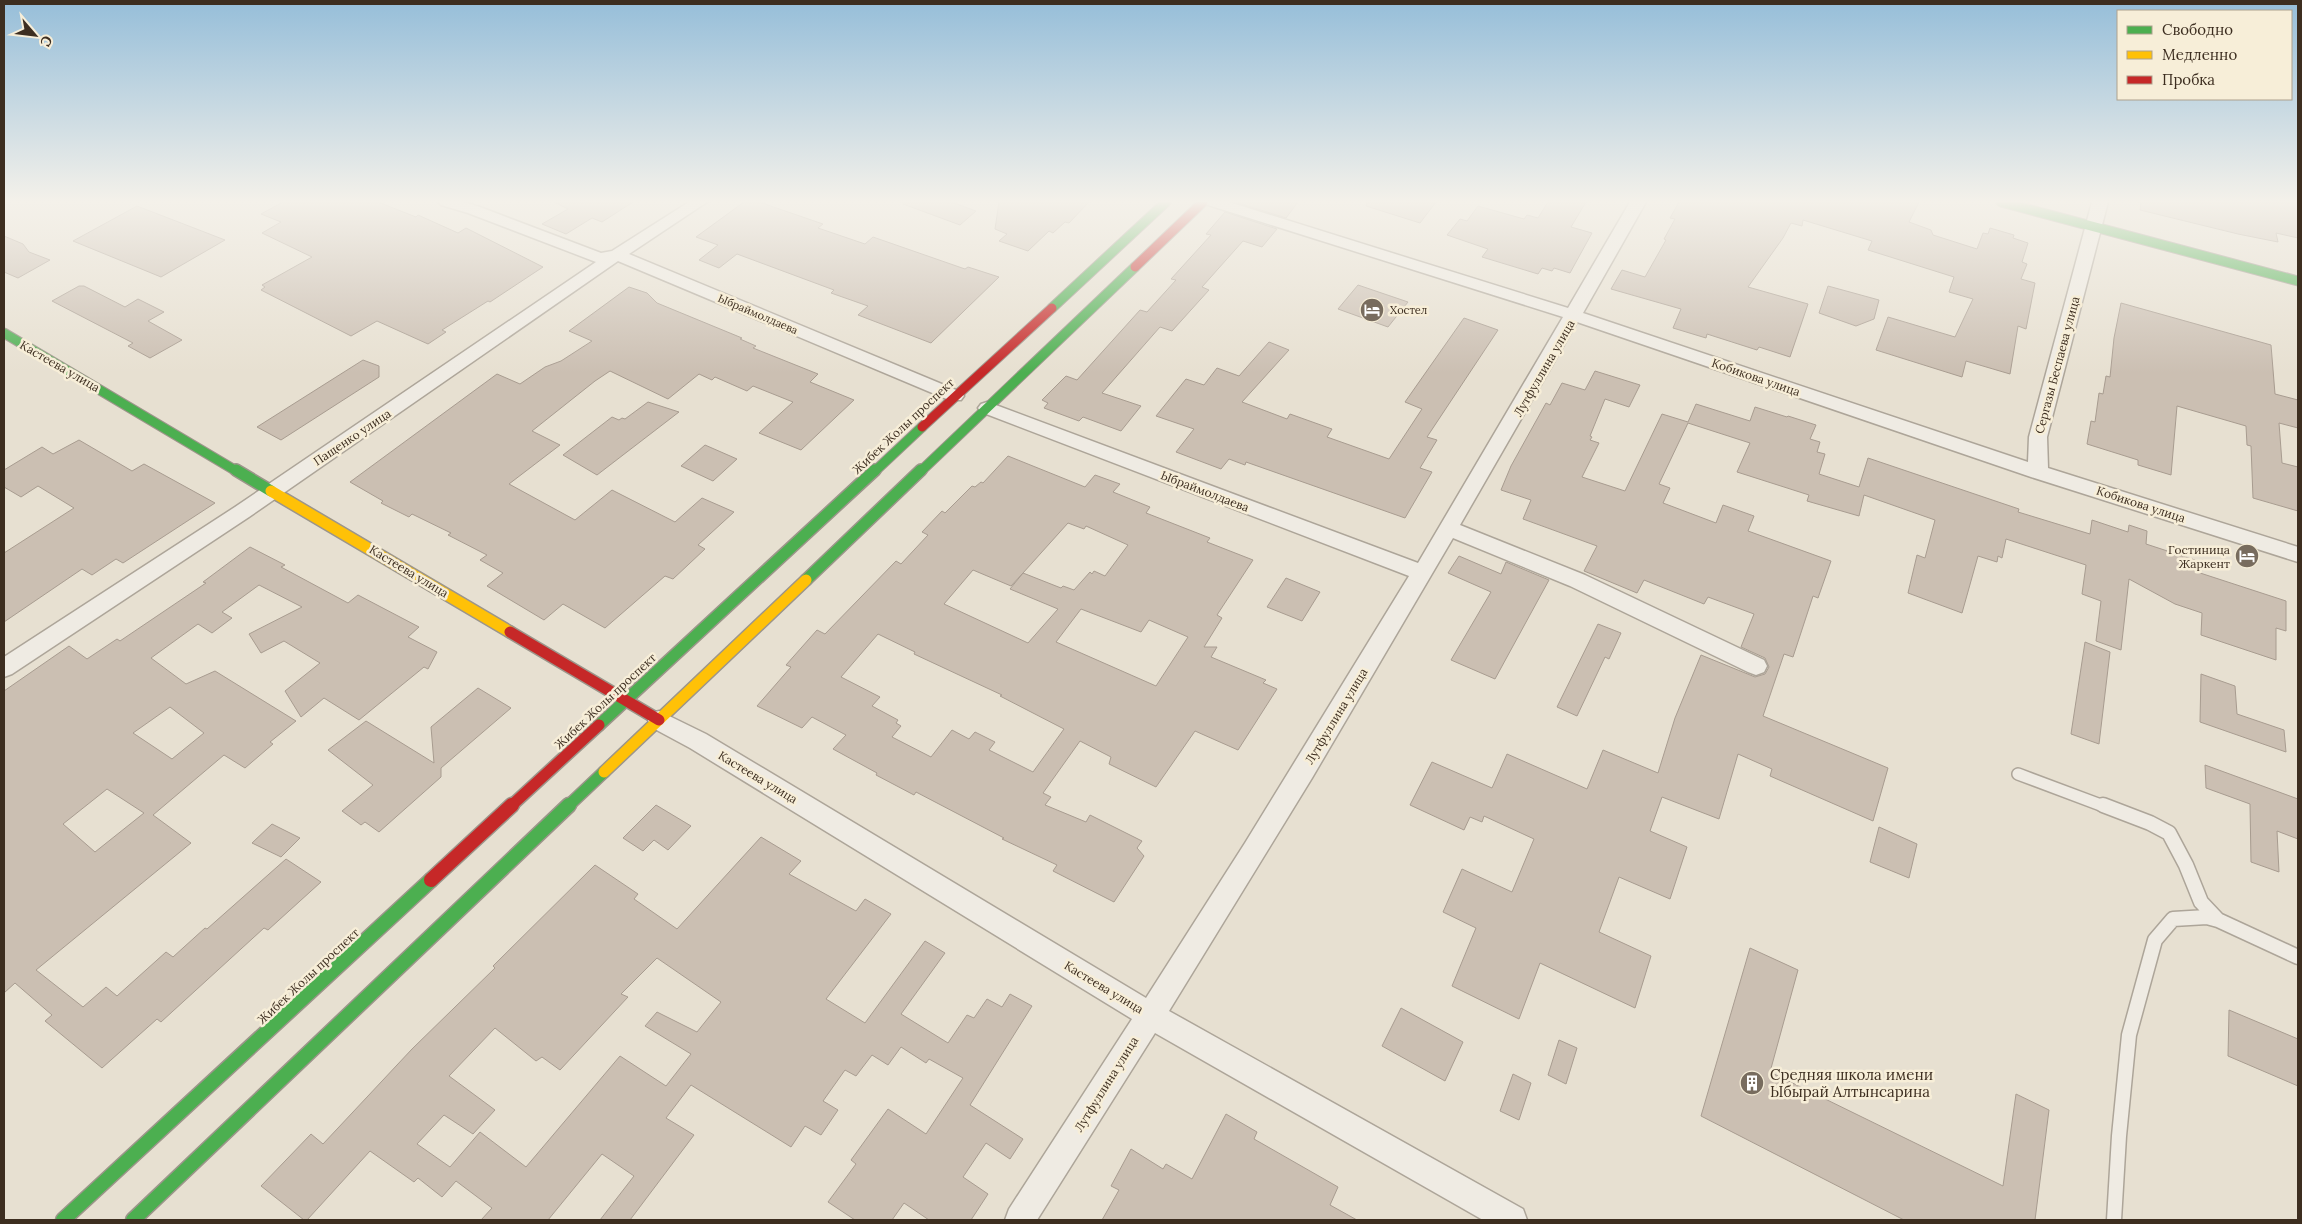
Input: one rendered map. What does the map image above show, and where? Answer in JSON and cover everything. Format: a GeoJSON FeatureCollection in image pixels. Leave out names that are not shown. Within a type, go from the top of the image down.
{"type":"FeatureCollection","features":[{"type":"Feature","properties":{"kind":"main road","name":"Жибек Жолы проспект"},"geometry":{"type":"LineString","coordinates":[[63,1220],[1104,259]]}},
{"type":"Feature","properties":{"kind":"main road"},"geometry":{"type":"LineString","coordinates":[[133,1220],[1143,259]]}},
{"type":"Feature","properties":{"kind":"main road"},"geometry":{"type":"LineString","coordinates":[[2215,259],[2298,281]]}},
{"type":"Feature","properties":{"kind":"main road","name":"Кастеева улица"},"geometry":{"type":"LineString","coordinates":[[4,333],[659,720]]}},
{"type":"Feature","properties":{"kind":"street","name":"Пащенко улица"},"geometry":{"type":"LineString","coordinates":[[4,668],[516,326],[611,259]]}},
{"type":"Feature","properties":{"kind":"street","name":"Ыбраймолдаева"},"geometry":{"type":"LineString","coordinates":[[627,259],[955,396]]}},
{"type":"Feature","properties":{"kind":"street","name":"Кобикова улица"},"geometry":{"type":"LineString","coordinates":[[1395,259],[1573,315],[2038,472],[2298,555]]}},
{"type":"Feature","properties":{"kind":"street","name":"Лутфуллина улица"},"geometry":{"type":"LineString","coordinates":[[1020,1220],[1253,852],[1423,574],[1605,259]]}},
{"type":"Feature","properties":{"kind":"street","name":"Сергазы Беспаева улица"},"geometry":{"type":"LineString","coordinates":[[2038,472],[2038,438],[2085,259]]}},
{"type":"Feature","properties":{"kind":"street","name":"Ыбраймолдаева"},"geometry":{"type":"LineString","coordinates":[[987,408],[1423,574]]}},
{"type":"Feature","properties":{"kind":"street"},"geometry":{"type":"LineString","coordinates":[[1449,529],[1514,554],[1609,595],[1700,641],[1756,666]]}},
{"type":"Feature","properties":{"kind":"street","name":"Кастеева улица"},"geometry":{"type":"LineString","coordinates":[[659,720],[698,741],[1150,1015],[1512,1220]]}},
{"type":"Feature","properties":{"kind":"lane"},"geometry":{"type":"LineString","coordinates":[[2018,774],[2150,823],[2169,833],[2186,864],[2201,902],[2218,920]]}},
{"type":"Feature","properties":{"kind":"lane"},"geometry":{"type":"LineString","coordinates":[[2114,1220],[2119,1136],[2129,1035],[2155,940],[2174,919],[2207,917],[2218,920],[2298,957]]}},
{"type":"Feature","properties":{"kind":"building"},"geometry":{"type":"Polygon","coordinates":[[[4,259],[50,260],[18,278],[4,272],[4,259]]]}},
{"type":"Feature","properties":{"kind":"building"},"geometry":{"type":"Polygon","coordinates":[[[117,259],[192,259],[161,277],[117,259]]]}},
{"type":"Feature","properties":{"kind":"building"},"geometry":{"type":"Polygon","coordinates":[[[308,259],[527,259],[543,267],[490,302],[488,301],[442,330],[446,332],[428,344],[377,321],[351,336],[261,290],[265,287],[262,285],[308,259]]]}},
{"type":"Feature","properties":{"kind":"building"},"geometry":{"type":"Polygon","coordinates":[[[700,259],[730,259],[719,268],[700,259]]]}},
{"type":"Feature","properties":{"kind":"building"},"geometry":{"type":"Polygon","coordinates":[[[751,259],[937,259],[965,269],[968,267],[999,277],[931,343],[858,315],[868,306],[831,293],[834,290],[751,259]]]}},
{"type":"Feature","properties":{"kind":"building"},"geometry":{"type":"Polygon","coordinates":[[[1189,259],[1227,259],[1202,287],[1209,290],[1172,331],[1160,327],[1102,393],[1141,406],[1121,431],[1083,417],[1079,421],[1044,408],[1048,403],[1042,400],[1066,376],[1077,380],[1140,310],[1147,312],[1176,280],[1171,279],[1189,259]]]}},
{"type":"Feature","properties":{"kind":"building"},"geometry":{"type":"Polygon","coordinates":[[[1489,259],[1578,259],[1570,273],[1554,268],[1552,271],[1542,268],[1538,274],[1489,259]]]}},
{"type":"Feature","properties":{"kind":"building"},"geometry":{"type":"Polygon","coordinates":[[[1655,259],[1768,259],[1748,287],[1808,304],[1790,357],[1759,347],[1757,350],[1707,334],[1706,338],[1673,328],[1681,309],[1611,289],[1622,270],[1645,277],[1655,259]]]}},
{"type":"Feature","properties":{"kind":"building"},"geometry":{"type":"Polygon","coordinates":[[[1897,259],[2023,259],[2022,262],[2027,264],[2021,279],[2035,283],[2026,329],[2018,326],[2010,374],[1966,361],[1962,377],[1876,350],[1888,317],[1955,337],[1973,299],[1949,292],[1954,277],[1897,259]]]}},
{"type":"Feature","properties":{"kind":"building"},"geometry":{"type":"Polygon","coordinates":[[[1358,285],[1408,302],[1388,327],[1338,309],[1358,285]]]}},
{"type":"Feature","properties":{"kind":"building"},"geometry":{"type":"Polygon","coordinates":[[[79,286],[84,286],[125,307],[138,299],[164,312],[148,321],[182,340],[150,358],[128,346],[133,343],[52,301],[79,286]]]}},
{"type":"Feature","properties":{"kind":"building"},"geometry":{"type":"Polygon","coordinates":[[[1828,286],[1879,300],[1874,319],[1856,326],[1819,313],[1828,286]]]}},
{"type":"Feature","properties":{"kind":"building"},"geometry":{"type":"Polygon","coordinates":[[[629,287],[647,293],[657,303],[742,338],[740,339],[756,346],[753,348],[818,374],[810,382],[854,400],[801,450],[759,433],[793,402],[753,386],[747,391],[715,377],[712,380],[699,374],[668,399],[610,371],[595,381],[532,431],[560,445],[509,484],[575,520],[612,490],[675,522],[702,498],[734,512],[698,545],[705,549],[673,579],[665,576],[605,628],[563,604],[544,620],[487,586],[503,573],[480,560],[487,555],[448,535],[451,533],[412,514],[409,517],[381,503],[383,501],[350,482],[497,374],[520,384],[545,367],[561,361],[592,341],[569,331],[629,287]]]}},
{"type":"Feature","properties":{"kind":"building"},"geometry":{"type":"Polygon","coordinates":[[[2121,303],[2271,345],[2275,394],[2298,400],[2298,428],[2279,423],[2282,463],[2298,467],[2298,511],[2253,498],[2251,446],[2247,445],[2246,426],[2177,406],[2171,475],[2138,465],[2138,460],[2087,444],[2091,421],[2095,422],[2099,393],[2103,394],[2106,376],[2110,377],[2114,338],[2121,303]]]}},
{"type":"Feature","properties":{"kind":"building"},"geometry":{"type":"Polygon","coordinates":[[[1464,318],[1498,330],[1427,437],[1437,440],[1420,468],[1432,472],[1405,518],[1246,462],[1245,465],[1229,459],[1221,469],[1176,452],[1194,429],[1156,416],[1186,379],[1204,385],[1217,368],[1239,376],[1269,342],[1289,350],[1242,402],[1287,419],[1290,414],[1332,429],[1327,437],[1389,459],[1422,409],[1405,402],[1464,318]]]}},
{"type":"Feature","properties":{"kind":"building"},"geometry":{"type":"Polygon","coordinates":[[[363,360],[379,366],[379,377],[281,440],[257,427],[363,360]]]}},
{"type":"Feature","properties":{"kind":"building"},"geometry":{"type":"Polygon","coordinates":[[[1595,371],[1640,385],[1629,407],[1605,399],[1590,436],[1592,437],[1590,440],[1599,443],[1582,477],[1625,491],[1662,414],[1688,422],[1696,404],[1750,421],[1755,407],[1816,425],[1810,439],[1820,442],[1817,452],[1825,454],[1819,474],[1859,487],[1868,458],[2019,509],[2018,512],[2090,534],[2092,520],[2128,532],[2129,525],[2147,531],[2146,544],[2195,560],[2194,571],[2286,601],[2286,631],[2276,628],[2276,660],[2201,635],[2202,613],[2175,604],[2129,579],[2121,650],[2096,641],[2101,601],[2082,594],[2086,565],[2006,539],[2002,558],[1998,556],[1997,562],[1978,556],[1962,613],[1908,593],[1917,555],[1925,558],[1935,520],[1864,495],[1859,516],[1807,501],[1809,495],[1737,472],[1750,443],[1688,423],[1659,484],[1670,488],[1663,503],[1716,523],[1723,505],[1754,516],[1748,531],[1831,561],[1818,598],[1813,596],[1793,657],[1784,654],[1763,716],[1888,768],[1873,821],[1770,776],[1772,769],[1738,754],[1719,819],[1662,797],[1650,831],[1687,847],[1670,899],[1619,877],[1599,932],[1651,956],[1635,1008],[1540,963],[1519,1019],[1452,986],[1476,928],[1443,912],[1462,869],[1512,892],[1534,839],[1484,816],[1482,822],[1470,817],[1464,830],[1410,805],[1432,762],[1492,788],[1507,754],[1587,789],[1603,750],[1658,773],[1675,718],[1701,655],[1755,677],[1765,674],[1769,667],[1765,658],[1741,647],[1754,614],[1708,597],[1704,604],[1644,580],[1637,593],[1584,571],[1597,546],[1523,519],[1531,500],[1501,490],[1511,466],[1546,403],[1550,405],[1562,383],[1585,390],[1595,371]]]}},
{"type":"Feature","properties":{"kind":"building"},"geometry":{"type":"Polygon","coordinates":[[[648,402],[679,412],[597,475],[563,455],[612,417],[619,420],[625,419],[648,402]]]}},
{"type":"Feature","properties":{"kind":"building"},"geometry":{"type":"Polygon","coordinates":[[[79,440],[132,471],[144,464],[215,503],[123,563],[116,559],[92,575],[82,569],[4,622],[4,553],[74,508],[38,486],[21,497],[4,487],[4,470],[42,447],[53,454],[79,440]]]}},
{"type":"Feature","properties":{"kind":"building"},"geometry":{"type":"Polygon","coordinates":[[[705,445],[737,459],[713,481],[681,466],[705,445]]]}},
{"type":"Feature","properties":{"kind":"building"},"geometry":{"type":"Polygon","coordinates":[[[1008,456],[1085,487],[1095,475],[1120,484],[1113,492],[1150,507],[1146,513],[1210,538],[1207,542],[1253,560],[1217,615],[1222,618],[1204,647],[1217,647],[1211,657],[1266,680],[1263,683],[1277,689],[1238,750],[1195,731],[1156,787],[1109,764],[1111,757],[1080,741],[1043,793],[1051,797],[1045,805],[1086,822],[1090,815],[1142,841],[1137,848],[1144,856],[1114,902],[1053,871],[1057,865],[1002,839],[1004,838],[916,792],[914,795],[833,749],[846,735],[812,717],[802,728],[757,706],[791,667],[786,665],[817,630],[825,634],[896,561],[901,564],[928,535],[922,532],[942,511],[945,513],[972,486],[975,487],[981,482],[983,483],[1008,456]],[[1068,523],[1023,573],[1061,588],[1063,586],[1074,590],[1090,572],[1092,574],[1094,571],[1105,576],[1128,545],[1086,526],[1084,529],[1068,523]],[[973,570],[944,604],[1028,643],[1058,609],[1010,589],[1023,573],[1011,586],[973,570]],[[1081,609],[1056,642],[1156,686],[1188,637],[1149,620],[1141,632],[1081,609]],[[878,634],[841,677],[880,697],[872,706],[898,720],[896,723],[901,726],[892,737],[931,757],[952,730],[969,739],[975,732],[995,742],[989,750],[1033,772],[1064,729],[1000,696],[1002,695],[914,654],[915,652],[878,634]]]}},
{"type":"Feature","properties":{"kind":"building"},"geometry":{"type":"Polygon","coordinates":[[[250,547],[285,565],[281,567],[348,603],[358,595],[419,627],[408,637],[437,652],[428,669],[424,667],[359,720],[324,698],[301,717],[285,691],[320,663],[284,641],[261,653],[249,634],[302,607],[259,585],[222,612],[232,618],[212,633],[198,624],[151,658],[186,684],[215,671],[296,721],[270,742],[273,744],[245,768],[224,755],[153,815],[191,843],[36,970],[83,1007],[106,987],[117,996],[166,952],[173,957],[286,859],[321,882],[268,930],[264,928],[161,1022],[157,1019],[102,1068],[45,1021],[52,1015],[15,983],[4,993],[4,691],[69,646],[87,659],[117,639],[120,641],[206,583],[203,582],[250,547]],[[170,707],[133,733],[172,759],[204,733],[170,707]],[[107,789],[63,824],[95,852],[144,813],[107,789]]]}},
{"type":"Feature","properties":{"kind":"building"},"geometry":{"type":"Polygon","coordinates":[[[1459,556],[1501,574],[1506,562],[1549,580],[1495,679],[1451,660],[1491,592],[1448,573],[1459,556]]]}},
{"type":"Feature","properties":{"kind":"building"},"geometry":{"type":"Polygon","coordinates":[[[1286,578],[1320,592],[1302,621],[1267,607],[1286,578]]]}},
{"type":"Feature","properties":{"kind":"building"},"geometry":{"type":"Polygon","coordinates":[[[1598,624],[1621,633],[1609,659],[1605,657],[1577,716],[1557,707],[1598,624]]]}},
{"type":"Feature","properties":{"kind":"building"},"geometry":{"type":"Polygon","coordinates":[[[2085,642],[2110,652],[2099,744],[2071,734],[2085,642]]]}},
{"type":"Feature","properties":{"kind":"building"},"geometry":{"type":"Polygon","coordinates":[[[2201,674],[2235,686],[2237,714],[2284,730],[2286,752],[2200,722],[2201,674]]]}},
{"type":"Feature","properties":{"kind":"building"},"geometry":{"type":"Polygon","coordinates":[[[478,688],[511,708],[441,768],[441,777],[379,832],[365,822],[361,825],[342,811],[373,785],[328,750],[366,721],[434,763],[431,727],[478,688]]]}},
{"type":"Feature","properties":{"kind":"building"},"geometry":{"type":"Polygon","coordinates":[[[2205,765],[2298,799],[2298,839],[2277,831],[2279,872],[2251,862],[2250,804],[2206,788],[2205,765]]]}},
{"type":"Feature","properties":{"kind":"building"},"geometry":{"type":"Polygon","coordinates":[[[656,805],[691,826],[668,850],[654,840],[643,851],[623,838],[656,805]]]}},
{"type":"Feature","properties":{"kind":"building"},"geometry":{"type":"Polygon","coordinates":[[[272,824],[300,838],[281,857],[252,843],[272,824]]]}},
{"type":"Feature","properties":{"kind":"building"},"geometry":{"type":"Polygon","coordinates":[[[1879,827],[1917,844],[1909,878],[1870,862],[1879,827]]]}},
{"type":"Feature","properties":{"kind":"building"},"geometry":{"type":"Polygon","coordinates":[[[761,837],[801,861],[789,874],[856,911],[865,899],[891,914],[826,999],[865,1023],[925,941],[945,953],[901,1014],[948,1043],[967,1015],[974,1018],[987,999],[1002,1007],[1010,994],[1032,1006],[970,1105],[1023,1139],[1010,1159],[986,1143],[963,1177],[988,1194],[971,1220],[929,1220],[904,1203],[892,1220],[855,1220],[828,1202],[856,1164],[851,1160],[888,1109],[926,1134],[963,1078],[929,1059],[926,1063],[901,1047],[888,1065],[872,1055],[856,1076],[845,1070],[823,1101],[838,1110],[821,1135],[805,1126],[791,1147],[691,1085],[666,1118],[694,1135],[630,1220],[600,1220],[634,1176],[602,1154],[548,1220],[481,1220],[492,1208],[456,1181],[442,1197],[418,1178],[414,1182],[370,1151],[307,1220],[304,1220],[261,1186],[311,1134],[323,1144],[412,1049],[495,968],[493,966],[595,865],[638,894],[634,899],[677,929],[761,837]],[[657,958],[621,994],[628,997],[560,1070],[542,1057],[536,1061],[495,1028],[449,1076],[495,1110],[473,1134],[444,1115],[417,1144],[450,1167],[480,1132],[526,1167],[620,1056],[666,1086],[691,1054],[645,1026],[657,1012],[697,1032],[721,1002],[657,958]]]}},
{"type":"Feature","properties":{"kind":"building","name":"Средняя школа имени Ыбырай Алтынсарина"},"geometry":{"type":"Polygon","coordinates":[[[1750,948],[1798,970],[1770,1072],[2003,1186],[2016,1094],[2049,1110],[2035,1220],[1904,1220],[1701,1116],[1750,948]]]}},
{"type":"Feature","properties":{"kind":"building"},"geometry":{"type":"Polygon","coordinates":[[[1401,1008],[1463,1042],[1445,1081],[1382,1046],[1401,1008]]]}},
{"type":"Feature","properties":{"kind":"building"},"geometry":{"type":"Polygon","coordinates":[[[2229,1010],[2298,1039],[2298,1086],[2228,1056],[2229,1010]]]}},
{"type":"Feature","properties":{"kind":"building"},"geometry":{"type":"Polygon","coordinates":[[[1559,1040],[1577,1048],[1566,1084],[1548,1075],[1559,1040]]]}},
{"type":"Feature","properties":{"kind":"building"},"geometry":{"type":"Polygon","coordinates":[[[1513,1074],[1531,1083],[1519,1120],[1500,1111],[1513,1074]]]}},
{"type":"Feature","properties":{"kind":"building"},"geometry":{"type":"Polygon","coordinates":[[[1226,1114],[1257,1132],[1254,1139],[1338,1187],[1330,1205],[1357,1220],[1102,1220],[1119,1190],[1111,1186],[1131,1149],[1163,1169],[1166,1164],[1192,1179],[1226,1114]]]}},
{"type":"Feature","properties":{"kind":"traffic: fast"},"geometry":{"type":"LineString","coordinates":[[1052,308],[1105,259]]}},
{"type":"Feature","properties":{"kind":"traffic: fast"},"geometry":{"type":"LineString","coordinates":[[2216,259],[2298,281]]}},
{"type":"Feature","properties":{"kind":"traffic: fast"},"geometry":{"type":"LineString","coordinates":[[806,580],[1135,267]]}},
{"type":"Feature","properties":{"kind":"traffic: fast"},"geometry":{"type":"LineString","coordinates":[[4,333],[271,491]]}},
{"type":"Feature","properties":{"kind":"traffic: fast"},"geometry":{"type":"LineString","coordinates":[[599,725],[922,427]]}},
{"type":"Feature","properties":{"kind":"traffic: fast"},"geometry":{"type":"LineString","coordinates":[[133,1220],[604,772]]}},
{"type":"Feature","properties":{"kind":"traffic: fast"},"geometry":{"type":"LineString","coordinates":[[63,1220],[431,880]]}},
{"type":"Feature","properties":{"kind":"traffic: slow"},"geometry":{"type":"LineString","coordinates":[[271,491],[510,632]]}},
{"type":"Feature","properties":{"kind":"traffic: slow"},"geometry":{"type":"LineString","coordinates":[[604,772],[806,580]]}},
{"type":"Feature","properties":{"kind":"traffic: jam"},"geometry":{"type":"LineString","coordinates":[[1135,267],[1143,259]]}},
{"type":"Feature","properties":{"kind":"traffic: jam"},"geometry":{"type":"LineString","coordinates":[[922,427],[1052,308]]}},
{"type":"Feature","properties":{"kind":"traffic: jam"},"geometry":{"type":"LineString","coordinates":[[510,632],[659,720]]}},
{"type":"Feature","properties":{"kind":"traffic: jam"},"geometry":{"type":"LineString","coordinates":[[431,880],[599,725]]}},
{"type":"Feature","properties":{"kind":"place","name":"Хостел"},"geometry":{"type":"Point","coordinates":[1372,310]}},
{"type":"Feature","properties":{"kind":"place","name":"Гостиница Жаркент"},"geometry":{"type":"Point","coordinates":[2247,556]}},
{"type":"Feature","properties":{"kind":"place","name":"Средняя школа имени Ыбырай Алтынсарина"},"geometry":{"type":"Point","coordinates":[1752,1083]}}]}
